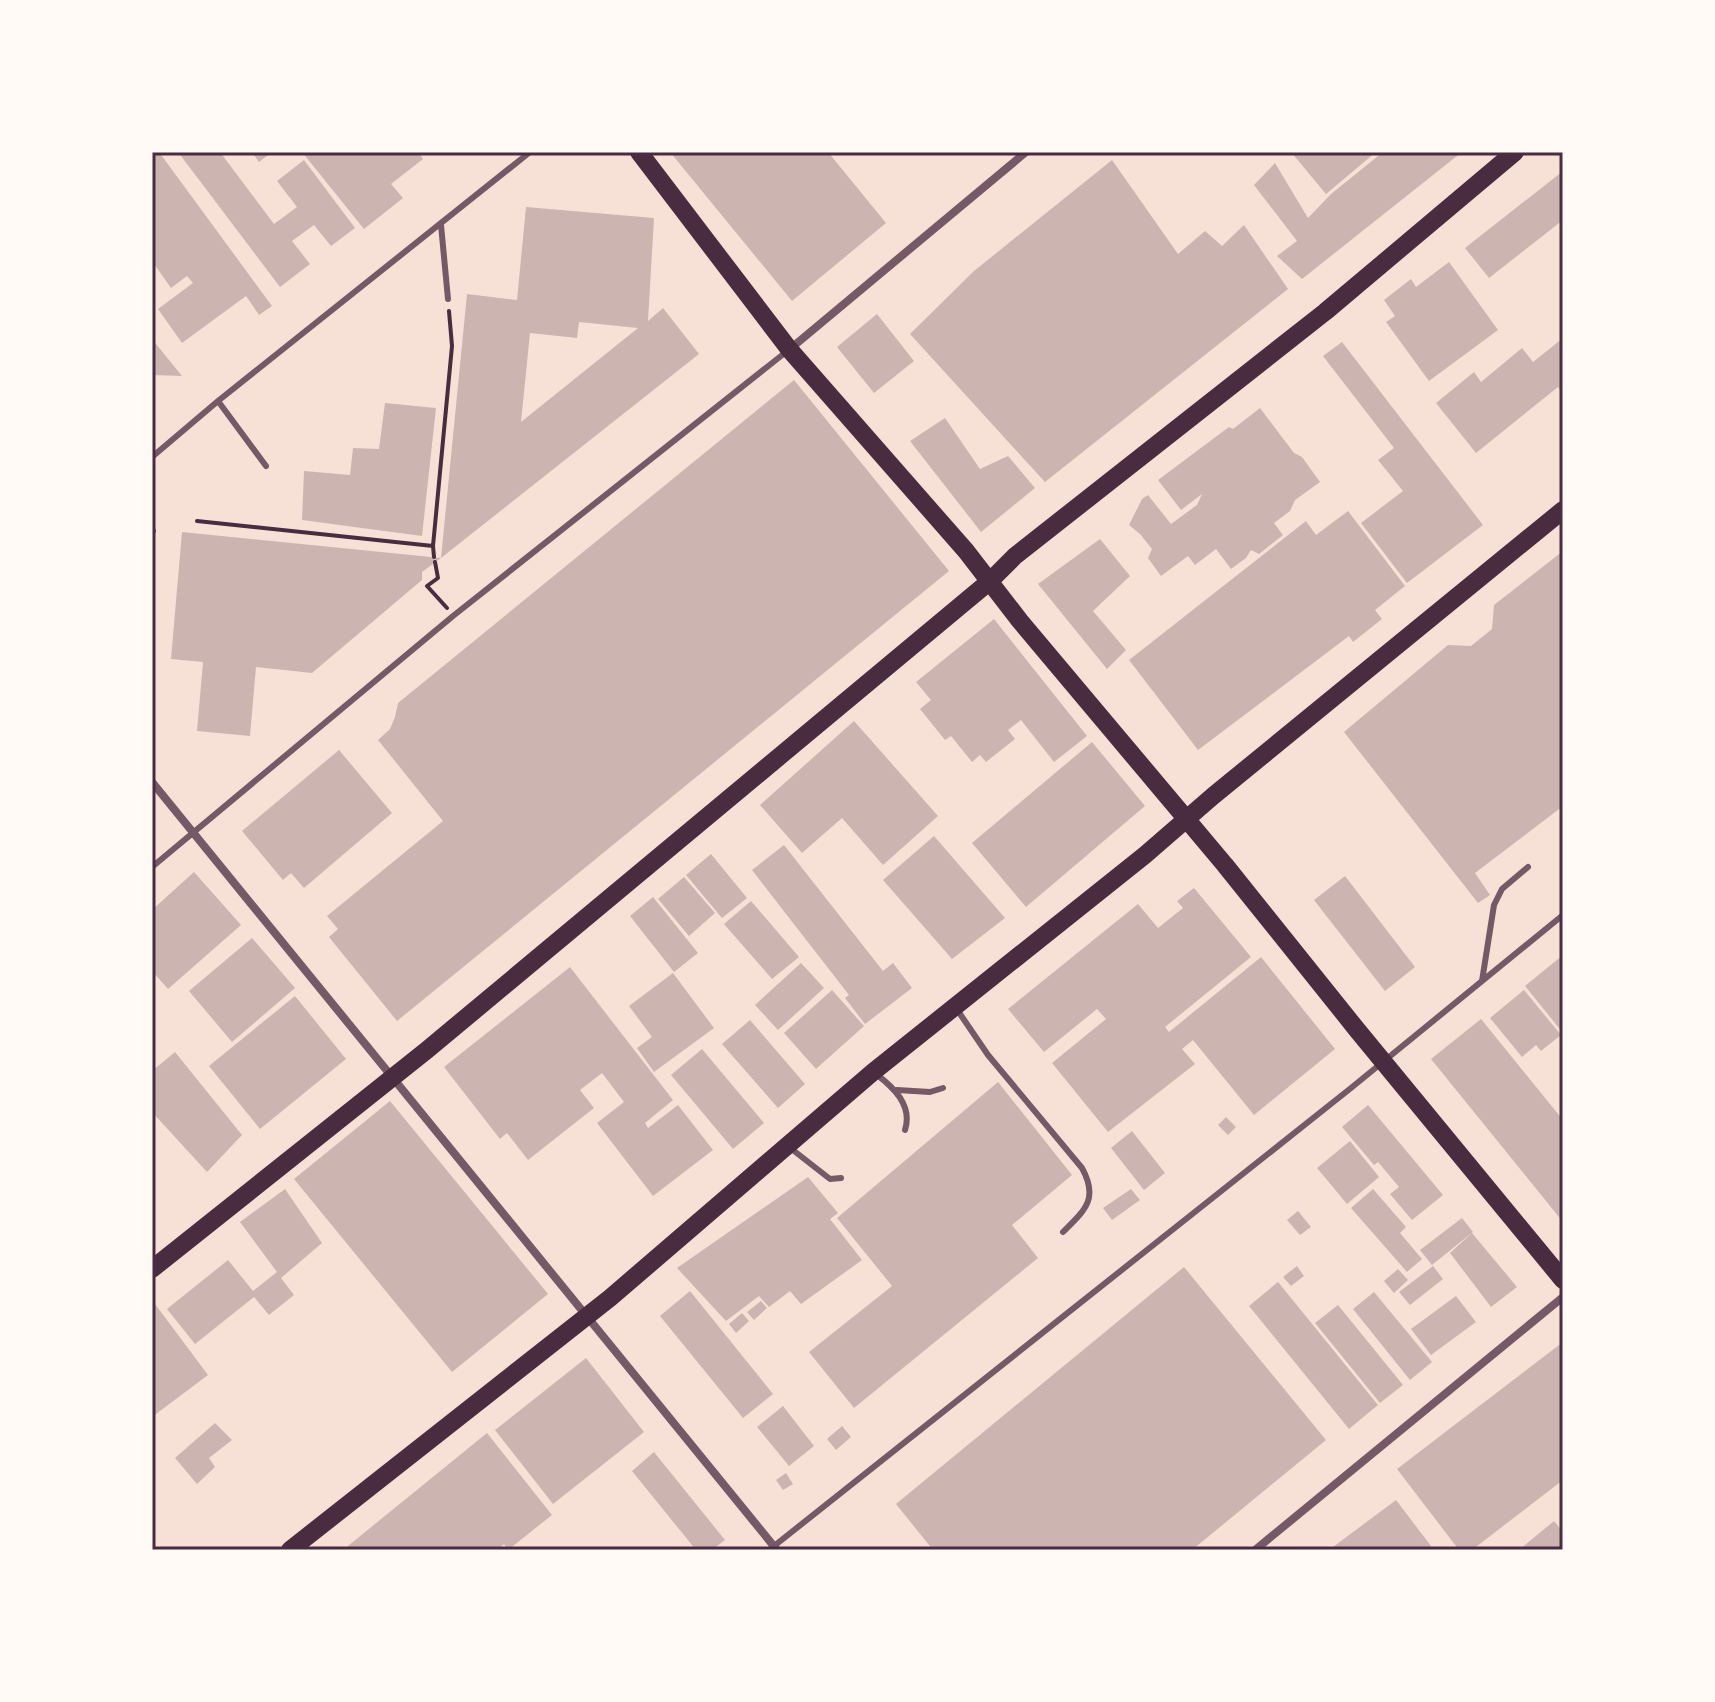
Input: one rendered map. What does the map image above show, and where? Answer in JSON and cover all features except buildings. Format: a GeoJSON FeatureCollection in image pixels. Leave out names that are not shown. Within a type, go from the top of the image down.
{"type":"FeatureCollection","features":[{"type":"Feature","properties":{"kind":"main road"},"geometry":{"type":"LineString","coordinates":[[639,152],[789,349],[990,581],[1563,1280]]}},
{"type":"Feature","properties":{"kind":"main road"},"geometry":{"type":"LineString","coordinates":[[152,1269],[390,1078],[990,581],[1015,556],[1325,312],[1515,152]]}},
{"type":"Feature","properties":{"kind":"main road"},"geometry":{"type":"LineString","coordinates":[[290,1550],[585,1317],[873,1072],[1563,510]]}},
{"type":"Feature","properties":{"kind":"street"},"geometry":{"type":"LineString","coordinates":[[789,349],[1026,152]]}},
{"type":"Feature","properties":{"kind":"street"},"geometry":{"type":"LineString","coordinates":[[152,782],[773,1549]]}},
{"type":"Feature","properties":{"kind":"street"},"geometry":{"type":"LineString","coordinates":[[1255,1550],[1563,1297]]}},
{"type":"Feature","properties":{"kind":"lane"},"geometry":{"type":"LineString","coordinates":[[152,457],[530,152]]}},
{"type":"Feature","properties":{"kind":"lane"},"geometry":{"type":"LineString","coordinates":[[441,225],[448,299]]}},
{"type":"Feature","properties":{"kind":"lane"},"geometry":{"type":"LineString","coordinates":[[152,867],[453,616],[789,349]]}},
{"type":"Feature","properties":{"kind":"lane"},"geometry":{"type":"LineString","coordinates":[[218,401],[266,466]]}},
{"type":"Feature","properties":{"kind":"lane"},"geometry":{"type":"LineString","coordinates":[[1482,981],[1494,905],[1502,889],[1528,867]]}},
{"type":"Feature","properties":{"kind":"lane"},"geometry":{"type":"LineString","coordinates":[[773,1549],[1563,915]]}},
{"type":"Feature","properties":{"kind":"lane"},"geometry":{"type":"LineString","coordinates":[[955,1006],[988,1055],[1082,1168],[1090,1182],[1091,1193],[1083,1213],[1063,1232]]}},
{"type":"Feature","properties":{"kind":"lane"},"geometry":{"type":"LineString","coordinates":[[873,1072],[897,1090],[906,1112],[905,1130]]}},
{"type":"Feature","properties":{"kind":"lane"},"geometry":{"type":"LineString","coordinates":[[897,1090],[930,1092],[943,1088]]}},
{"type":"Feature","properties":{"kind":"lane"},"geometry":{"type":"LineString","coordinates":[[786,1145],[830,1179],[841,1178]]}},
{"type":"Feature","properties":{"kind":"path"},"geometry":{"type":"LineString","coordinates":[[448,299],[452,346],[433,546],[438,578],[427,586],[453,616]]}},
{"type":"Feature","properties":{"kind":"path"},"geometry":{"type":"LineString","coordinates":[[197,521],[433,546]]}}]}
